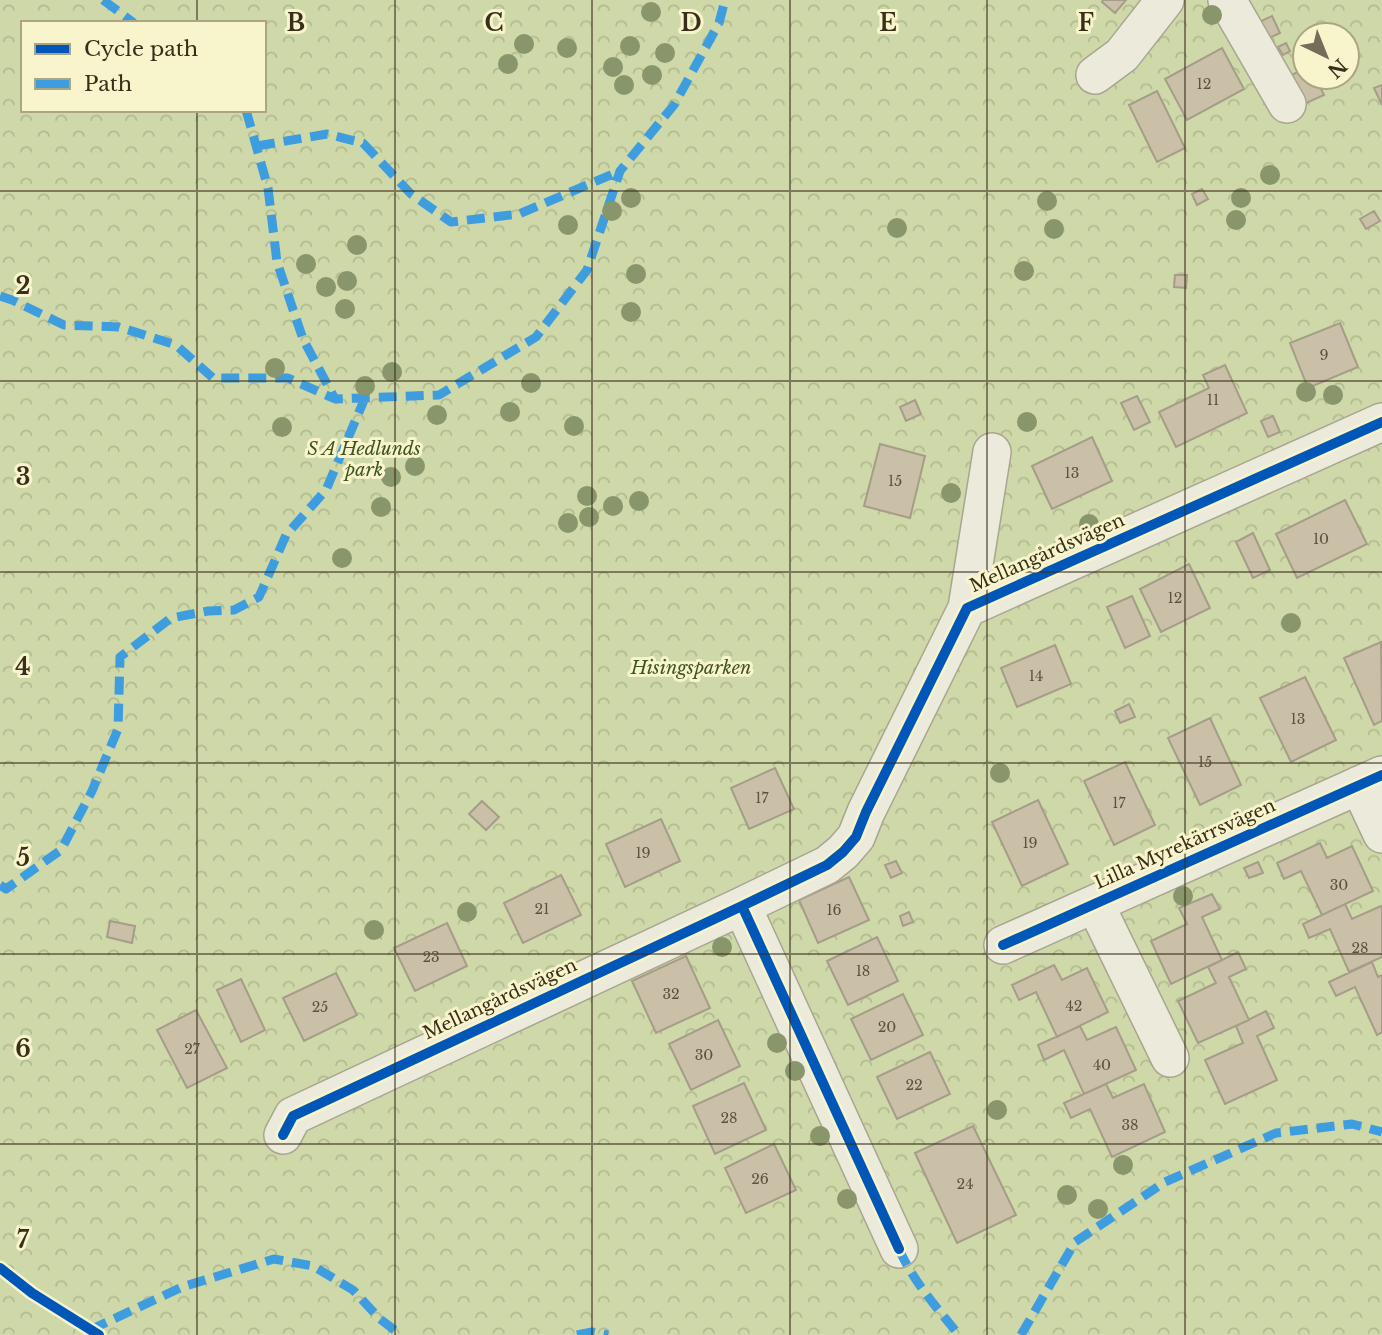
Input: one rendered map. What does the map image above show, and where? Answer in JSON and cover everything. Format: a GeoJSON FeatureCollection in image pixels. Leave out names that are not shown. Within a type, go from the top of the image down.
{"type":"FeatureCollection","features":[{"type":"Feature","properties":{"kind":"street"},"geometry":{"type":"LineString","coordinates":[[1095,75],[1122,55],[1165,0]]}},
{"type":"Feature","properties":{"kind":"street"},"geometry":{"type":"LineString","coordinates":[[1227,0],[1287,104]]}},
{"type":"Feature","properties":{"kind":"street","name":"Mellangårdsvägen"},"geometry":{"type":"LineString","coordinates":[[967,608],[1382,422]]}},
{"type":"Feature","properties":{"kind":"street","name":"Mellangårdsvägen"},"geometry":{"type":"LineString","coordinates":[[283,1135],[293,1115],[742,906],[827,864],[843,852],[856,837],[967,608],[992,452]]}},
{"type":"Feature","properties":{"kind":"street","name":"Lilla Myrekärrsvägen"},"geometry":{"type":"LineString","coordinates":[[1003,945],[1371,780],[1382,834]]}},
{"type":"Feature","properties":{"kind":"street","name":"Lilla Myrekärrsvägen"},"geometry":{"type":"LineString","coordinates":[[1095,904],[1170,1058]]}},
{"type":"Feature","properties":{"kind":"street"},"geometry":{"type":"LineString","coordinates":[[742,906],[899,1249]]}},
{"type":"Feature","properties":{"kind":"green space","name":"Hisingsparken"},"geometry":{"type":"Polygon","coordinates":[[[0,0],[1382,0],[1382,1335],[0,1335],[0,0]]]}},
{"type":"Feature","properties":{"kind":"building"},"geometry":{"type":"Polygon","coordinates":[[[1103,0],[1126,0],[1115,13],[1103,0]]]}},
{"type":"Feature","properties":{"kind":"building"},"geometry":{"type":"Polygon","coordinates":[[[1272,16],[1280,33],[1263,41],[1255,24],[1272,16]]]}},
{"type":"Feature","properties":{"kind":"building"},"geometry":{"type":"Polygon","coordinates":[[[1286,43],[1290,51],[1283,55],[1278,47],[1286,43]]]}},
{"type":"Feature","properties":{"kind":"building"},"geometry":{"type":"Polygon","coordinates":[[[1222,48],[1244,89],[1187,120],[1165,79],[1222,48]]]}},
{"type":"Feature","properties":{"kind":"building"},"geometry":{"type":"Polygon","coordinates":[[[1382,85],[1382,105],[1374,88],[1382,85]]]}},
{"type":"Feature","properties":{"kind":"building"},"geometry":{"type":"Polygon","coordinates":[[[1157,91],[1185,148],[1157,162],[1129,105],[1157,91]]]}},
{"type":"Feature","properties":{"kind":"building"},"geometry":{"type":"Polygon","coordinates":[[[1298,91],[1322,91],[1324,95],[1304,104],[1298,91]]]}},
{"type":"Feature","properties":{"kind":"building"},"geometry":{"type":"Polygon","coordinates":[[[1202,189],[1208,199],[1197,205],[1192,194],[1202,189]]]}},
{"type":"Feature","properties":{"kind":"building"},"geometry":{"type":"Polygon","coordinates":[[[1374,211],[1380,221],[1366,229],[1360,219],[1374,211]]]}},
{"type":"Feature","properties":{"kind":"building"},"geometry":{"type":"Polygon","coordinates":[[[1175,275],[1187,275],[1186,288],[1174,287],[1175,275]]]}},
{"type":"Feature","properties":{"kind":"building"},"geometry":{"type":"Polygon","coordinates":[[[1340,323],[1358,367],[1308,388],[1290,343],[1340,323]]]}},
{"type":"Feature","properties":{"kind":"building"},"geometry":{"type":"Polygon","coordinates":[[[1225,365],[1247,413],[1176,447],[1159,412],[1209,388],[1203,375],[1225,365]]]}},
{"type":"Feature","properties":{"kind":"building"},"geometry":{"type":"Polygon","coordinates":[[[1137,396],[1150,422],[1134,430],[1121,403],[1137,396]]]}},
{"type":"Feature","properties":{"kind":"building"},"geometry":{"type":"Polygon","coordinates":[[[915,400],[921,414],[906,421],[900,407],[915,400]]]}},
{"type":"Feature","properties":{"kind":"building"},"geometry":{"type":"Polygon","coordinates":[[[1273,416],[1280,432],[1268,437],[1261,421],[1273,416]]]}},
{"type":"Feature","properties":{"kind":"building"},"geometry":{"type":"Polygon","coordinates":[[[1092,437],[1112,481],[1052,509],[1032,466],[1092,437]]]}},
{"type":"Feature","properties":{"kind":"building"},"geometry":{"type":"Polygon","coordinates":[[[880,444],[925,456],[910,518],[864,506],[880,444]]]}},
{"type":"Feature","properties":{"kind":"building"},"geometry":{"type":"Polygon","coordinates":[[[1345,500],[1367,544],[1297,578],[1276,534],[1345,500]]]}},
{"type":"Feature","properties":{"kind":"building"},"geometry":{"type":"Polygon","coordinates":[[[1253,533],[1270,570],[1253,578],[1236,542],[1253,533]]]}},
{"type":"Feature","properties":{"kind":"building"},"geometry":{"type":"Polygon","coordinates":[[[1189,564],[1210,608],[1161,632],[1140,589],[1189,564]]]}},
{"type":"Feature","properties":{"kind":"building"},"geometry":{"type":"Polygon","coordinates":[[[1132,596],[1150,636],[1125,648],[1107,607],[1132,596]]]}},
{"type":"Feature","properties":{"kind":"building"},"geometry":{"type":"Polygon","coordinates":[[[1381,642],[1382,721],[1374,725],[1344,658],[1381,642]]]}},
{"type":"Feature","properties":{"kind":"building"},"geometry":{"type":"Polygon","coordinates":[[[1055,645],[1071,684],[1017,707],[1001,668],[1055,645]]]}},
{"type":"Feature","properties":{"kind":"building"},"geometry":{"type":"Polygon","coordinates":[[[1305,677],[1336,740],[1291,762],[1260,698],[1305,677]]]}},
{"type":"Feature","properties":{"kind":"building"},"geometry":{"type":"Polygon","coordinates":[[[1129,704],[1135,717],[1120,723],[1115,711],[1129,704]]]}},
{"type":"Feature","properties":{"kind":"building"},"geometry":{"type":"Polygon","coordinates":[[[1210,718],[1241,785],[1200,805],[1168,738],[1210,718]]]}},
{"type":"Feature","properties":{"kind":"building"},"geometry":{"type":"Polygon","coordinates":[[[1125,762],[1155,825],[1114,845],[1084,781],[1125,762]]]}},
{"type":"Feature","properties":{"kind":"building"},"geometry":{"type":"Polygon","coordinates":[[[775,768],[794,809],[749,829],[731,788],[775,768]]]}},
{"type":"Feature","properties":{"kind":"building"},"geometry":{"type":"Polygon","coordinates":[[[1038,800],[1068,864],[1022,886],[992,822],[1038,800]]]}},
{"type":"Feature","properties":{"kind":"building"},"geometry":{"type":"Polygon","coordinates":[[[482,801],[499,817],[486,830],[469,814],[482,801]]]}},
{"type":"Feature","properties":{"kind":"building"},"geometry":{"type":"Polygon","coordinates":[[[661,819],[680,861],[625,887],[606,844],[661,819]]]}},
{"type":"Feature","properties":{"kind":"building"},"geometry":{"type":"Polygon","coordinates":[[[1320,843],[1327,858],[1352,846],[1373,891],[1322,915],[1301,871],[1284,879],[1277,863],[1320,843]]]}},
{"type":"Feature","properties":{"kind":"building"},"geometry":{"type":"Polygon","coordinates":[[[896,861],[902,873],[891,878],[885,865],[896,861]]]}},
{"type":"Feature","properties":{"kind":"building"},"geometry":{"type":"Polygon","coordinates":[[[1258,862],[1263,873],[1249,878],[1244,868],[1258,862]]]}},
{"type":"Feature","properties":{"kind":"building"},"geometry":{"type":"Polygon","coordinates":[[[561,875],[581,915],[523,943],[504,903],[561,875]]]}},
{"type":"Feature","properties":{"kind":"building"},"geometry":{"type":"Polygon","coordinates":[[[849,877],[869,920],[818,943],[799,900],[849,877]]]}},
{"type":"Feature","properties":{"kind":"building"},"geometry":{"type":"Polygon","coordinates":[[[1212,894],[1220,909],[1202,917],[1222,960],[1171,984],[1151,941],[1187,924],[1179,908],[1212,894]]]}},
{"type":"Feature","properties":{"kind":"building"},"geometry":{"type":"Polygon","coordinates":[[[1345,904],[1352,919],[1382,907],[1382,957],[1349,972],[1330,929],[1309,938],[1303,924],[1345,904]]]}},
{"type":"Feature","properties":{"kind":"building"},"geometry":{"type":"Polygon","coordinates":[[[909,912],[913,922],[903,926],[900,916],[909,912]]]}},
{"type":"Feature","properties":{"kind":"building"},"geometry":{"type":"Polygon","coordinates":[[[110,921],[135,926],[132,943],[107,937],[110,921]]]}},
{"type":"Feature","properties":{"kind":"building"},"geometry":{"type":"Polygon","coordinates":[[[447,923],[467,966],[415,991],[394,948],[447,923]]]}},
{"type":"Feature","properties":{"kind":"building"},"geometry":{"type":"Polygon","coordinates":[[[877,937],[898,981],[848,1005],[827,961],[877,937]]]}},
{"type":"Feature","properties":{"kind":"building"},"geometry":{"type":"Polygon","coordinates":[[[1238,952],[1246,969],[1229,977],[1249,1020],[1198,1043],[1178,1001],[1216,983],[1208,967],[1238,952]]]}},
{"type":"Feature","properties":{"kind":"building"},"geometry":{"type":"Polygon","coordinates":[[[686,956],[710,1008],[656,1033],[632,981],[686,956]]]}},
{"type":"Feature","properties":{"kind":"building"},"geometry":{"type":"Polygon","coordinates":[[[1372,962],[1378,977],[1382,975],[1382,1032],[1377,1035],[1355,987],[1336,996],[1329,982],[1372,962]]]}},
{"type":"Feature","properties":{"kind":"building"},"geometry":{"type":"Polygon","coordinates":[[[1054,965],[1062,980],[1087,968],[1108,1012],[1057,1037],[1036,992],[1019,1000],[1012,985],[1054,965]]]}},
{"type":"Feature","properties":{"kind":"building"},"geometry":{"type":"Polygon","coordinates":[[[336,973],[357,1015],[304,1041],[283,998],[336,973]]]}},
{"type":"Feature","properties":{"kind":"building"},"geometry":{"type":"Polygon","coordinates":[[[241,979],[265,1030],[241,1042],[217,990],[241,979]]]}},
{"type":"Feature","properties":{"kind":"building"},"geometry":{"type":"Polygon","coordinates":[[[903,994],[923,1035],[871,1060],[851,1019],[903,994]]]}},
{"type":"Feature","properties":{"kind":"building"},"geometry":{"type":"Polygon","coordinates":[[[196,1010],[227,1068],[187,1088],[157,1030],[196,1010]]]}},
{"type":"Feature","properties":{"kind":"building"},"geometry":{"type":"Polygon","coordinates":[[[1266,1011],[1274,1028],[1257,1036],[1277,1080],[1225,1104],[1205,1060],[1243,1043],[1236,1026],[1266,1011]]]}},
{"type":"Feature","properties":{"kind":"building"},"geometry":{"type":"Polygon","coordinates":[[[718,1020],[740,1066],[691,1090],[669,1044],[718,1020]]]}},
{"type":"Feature","properties":{"kind":"building"},"geometry":{"type":"Polygon","coordinates":[[[1080,1026],[1087,1040],[1116,1027],[1136,1070],[1084,1094],[1064,1050],[1044,1060],[1038,1045],[1080,1026]]]}},
{"type":"Feature","properties":{"kind":"building"},"geometry":{"type":"Polygon","coordinates":[[[930,1052],[950,1094],[897,1119],[877,1077],[930,1052]]]}},
{"type":"Feature","properties":{"kind":"building"},"geometry":{"type":"Polygon","coordinates":[[[744,1083],[766,1130],[715,1154],[693,1106],[744,1083]]]}},
{"type":"Feature","properties":{"kind":"building"},"geometry":{"type":"Polygon","coordinates":[[[1106,1084],[1113,1098],[1144,1084],[1165,1132],[1112,1157],[1090,1109],[1071,1118],[1064,1103],[1106,1084]]]}},
{"type":"Feature","properties":{"kind":"building"},"geometry":{"type":"Polygon","coordinates":[[[973,1126],[1016,1215],[957,1243],[915,1153],[973,1126]]]}},
{"type":"Feature","properties":{"kind":"building"},"geometry":{"type":"Polygon","coordinates":[[[774,1144],[796,1190],[746,1213],[725,1168],[774,1144]]]}},
{"type":"Feature","properties":{"kind":"marked path"},"geometry":{"type":"LineString","coordinates":[[103,0],[131,21]]}},
{"type":"Feature","properties":{"kind":"marked path"},"geometry":{"type":"LineString","coordinates":[[0,296],[64,325],[119,327],[176,345],[213,378],[288,378],[335,399],[439,395],[536,337],[587,270],[620,171],[674,105],[719,23],[725,0]]}},
{"type":"Feature","properties":{"kind":"marked path"},"geometry":{"type":"LineString","coordinates":[[247,112],[268,188],[277,262],[303,339],[335,399]]}},
{"type":"Feature","properties":{"kind":"marked path"},"geometry":{"type":"LineString","coordinates":[[257,146],[327,134],[363,143],[411,194],[451,222],[519,214],[620,171]]}},
{"type":"Feature","properties":{"kind":"marked path"},"geometry":{"type":"LineString","coordinates":[[0,885],[6,889],[61,850],[92,791],[118,729],[120,657],[171,618],[208,611],[234,610],[259,597],[286,535],[326,490],[365,398]]}},
{"type":"Feature","properties":{"kind":"marked path"},"geometry":{"type":"LineString","coordinates":[[1021,1335],[1075,1242],[1165,1182],[1276,1133],[1352,1124],[1382,1132]]}},
{"type":"Feature","properties":{"kind":"marked path"},"geometry":{"type":"LineString","coordinates":[[899,1249],[918,1283],[959,1335]]}},
{"type":"Feature","properties":{"kind":"marked path"},"geometry":{"type":"LineString","coordinates":[[90,1330],[182,1287],[274,1259],[313,1266],[353,1290],[380,1319],[401,1335]]}},
{"type":"Feature","properties":{"kind":"marked path"},"geometry":{"type":"LineString","coordinates":[[577,1335],[592,1332],[608,1335]]}},
{"type":"Feature","properties":{"kind":"cycle path"},"geometry":{"type":"LineString","coordinates":[[283,1135],[293,1116],[827,865],[856,837],[967,608],[1382,422]]}},
{"type":"Feature","properties":{"kind":"cycle path"},"geometry":{"type":"LineString","coordinates":[[1003,945],[1382,775]]}},
{"type":"Feature","properties":{"kind":"cycle path"},"geometry":{"type":"LineString","coordinates":[[742,906],[899,1249]]}},
{"type":"Feature","properties":{"kind":"cycle path"},"geometry":{"type":"LineString","coordinates":[[0,1268],[32,1293],[99,1335]]}},
{"type":"Feature","properties":{"kind":"park label","name":"S A Hedlunds park"},"geometry":{"type":"Point","coordinates":[364,459]}}]}
